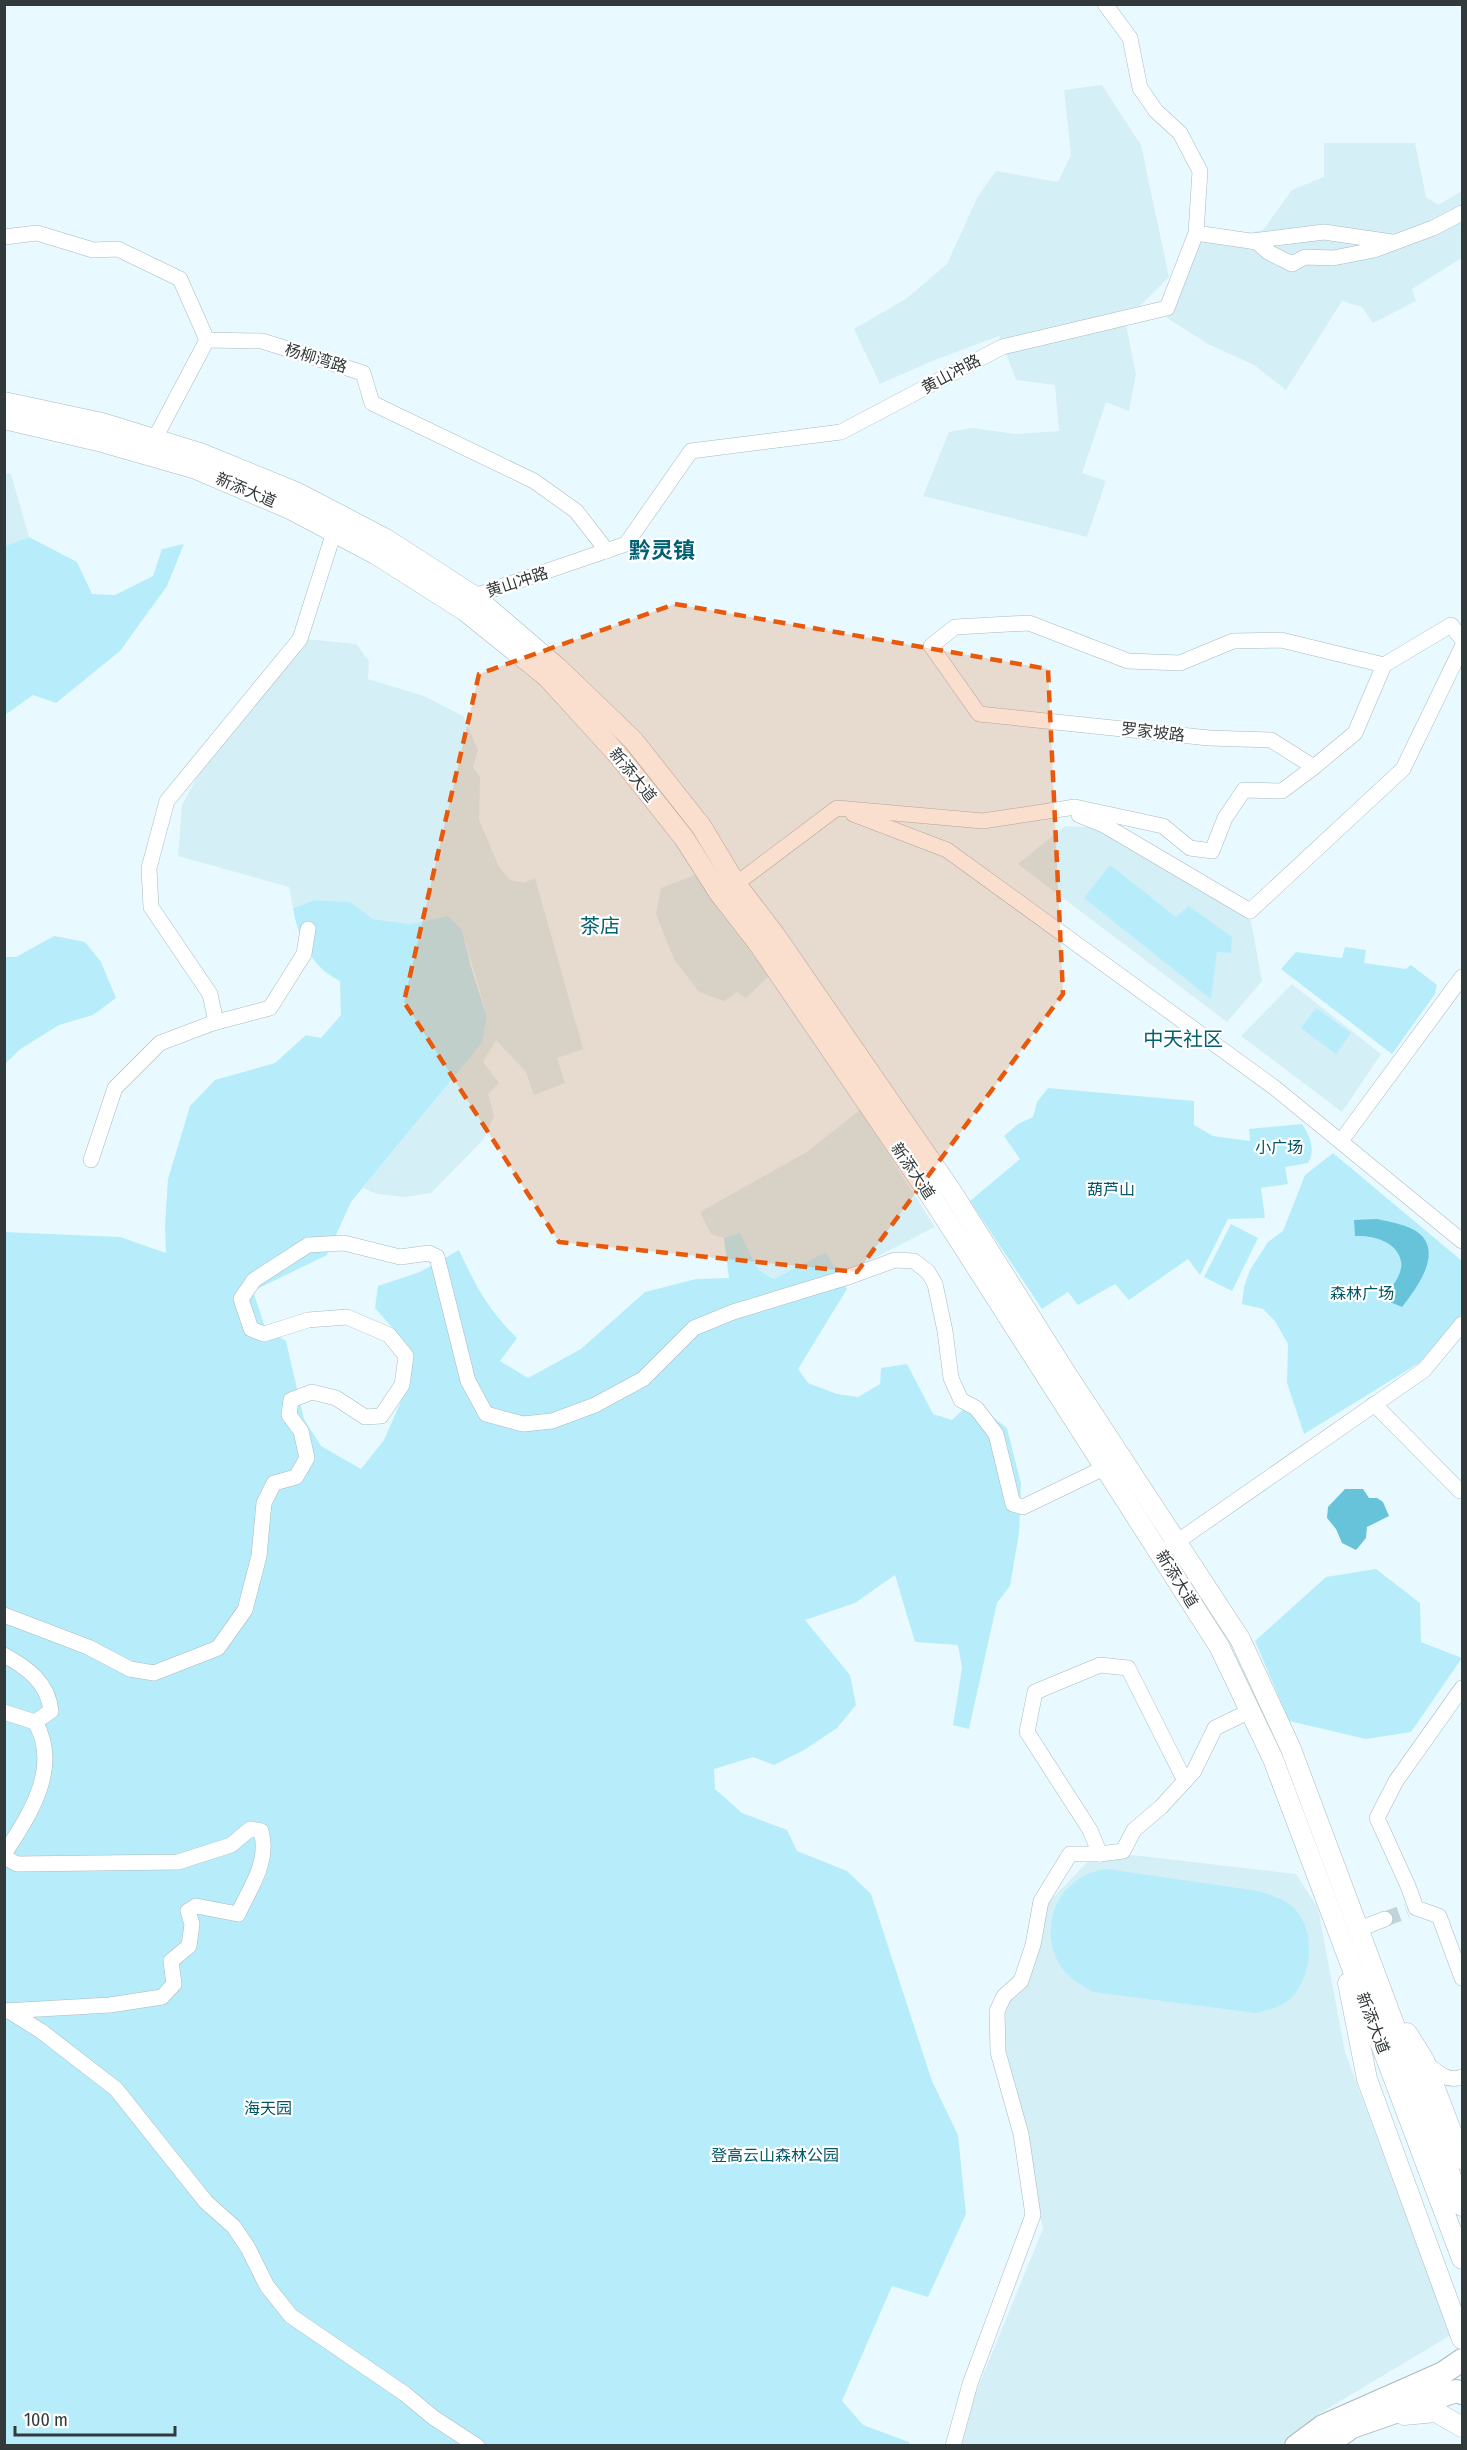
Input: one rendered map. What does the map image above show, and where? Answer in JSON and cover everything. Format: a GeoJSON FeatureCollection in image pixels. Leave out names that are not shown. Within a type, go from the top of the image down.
{"type":"FeatureCollection","features":[{"type":"Feature","properties":{"kind":"highway"},"geometry":{"type":"LineString","coordinates":[[1296,2445],[1323,2426],[1443,2373],[1462,2360]]}},
{"type":"Feature","properties":{"kind":"highway"},"geometry":{"type":"LineString","coordinates":[[1325,2445],[1352,2427],[1456,2391],[1462,2393]]}},
{"type":"Feature","properties":{"kind":"main road","name":"新添大道"},"geometry":{"type":"LineString","coordinates":[[4,402],[102,423],[200,453],[298,493],[386,539],[558,668],[633,740],[701,826],[736,884],[781,944],[952,1192],[1062,1367],[1240,1639],[1291,1749],[1462,2206]]}},
{"type":"Feature","properties":{"kind":"main road","name":"新添大道"},"geometry":{"type":"LineString","coordinates":[[4,419],[98,441],[196,469],[290,509],[469,603],[547,677],[618,755],[684,838],[719,893],[760,945],[934,1201],[1219,1646],[1273,1758],[1462,2259]]}},
{"type":"Feature","properties":{"kind":"main road"},"geometry":{"type":"LineString","coordinates":[[1337,1928],[1367,2079],[1462,2338]]}},
{"type":"Feature","properties":{"kind":"main road"},"geometry":{"type":"LineString","coordinates":[[1385,2000],[1424,2060],[1462,2159]]}},
{"type":"Feature","properties":{"kind":"main road"},"geometry":{"type":"LineString","coordinates":[[1352,2427],[1408,2414],[1436,2412],[1462,2427]]}},
{"type":"Feature","properties":{"kind":"street","name":"黄山冲路"},"geometry":{"type":"LineString","coordinates":[[469,603],[626,544],[691,451],[841,432],[1002,347],[1167,308],[1196,233],[1200,171],[1180,133],[1156,111],[1140,88],[1130,38],[1105,4]]}},
{"type":"Feature","properties":{"kind":"street"},"geometry":{"type":"LineString","coordinates":[[1257,242],[1268,252],[1292,264],[1305,257],[1333,258],[1374,250],[1433,228],[1462,213]]}},
{"type":"Feature","properties":{"kind":"street"},"geometry":{"type":"LineString","coordinates":[[1196,233],[1257,242],[1324,232],[1393,242]]}},
{"type":"Feature","properties":{"kind":"street"},"geometry":{"type":"LineString","coordinates":[[4,237],[37,233],[93,249],[118,249],[180,279],[207,340],[154,440]]}},
{"type":"Feature","properties":{"kind":"street","name":"杨柳湾路"},"geometry":{"type":"LineString","coordinates":[[207,340],[262,341],[363,373],[372,403],[534,481],[576,511],[607,551]]}},
{"type":"Feature","properties":{"kind":"street"},"geometry":{"type":"LineString","coordinates":[[216,1022],[210,994],[151,907],[148,868],[167,801],[300,639],[334,532]]}},
{"type":"Feature","properties":{"kind":"street","name":"罗家坡路"},"geometry":{"type":"LineString","coordinates":[[1314,767],[1271,740],[1209,738],[979,714],[931,646],[954,627],[1029,623],[1128,661],[1180,663],[1233,641],[1281,640],[1383,664]]}},
{"type":"Feature","properties":{"kind":"street"},"geometry":{"type":"LineString","coordinates":[[736,884],[837,808],[982,821],[1075,807],[1162,826],[1190,848],[1212,851],[1225,818],[1244,790],[1281,790],[1314,767],[1355,733],[1383,664],[1451,625],[1462,639]]}},
{"type":"Feature","properties":{"kind":"street"},"geometry":{"type":"LineString","coordinates":[[1063,808],[1104,825],[1251,911],[1402,769],[1462,647]]}},
{"type":"Feature","properties":{"kind":"street"},"geometry":{"type":"LineString","coordinates":[[837,808],[947,850],[1275,1088],[1462,1241]]}},
{"type":"Feature","properties":{"kind":"street"},"geometry":{"type":"LineString","coordinates":[[91,1160],[115,1088],[160,1043],[216,1022],[270,1008],[304,954],[308,929]]}},
{"type":"Feature","properties":{"kind":"street"},"geometry":{"type":"LineString","coordinates":[[1341,1142],[1462,977]]}},
{"type":"Feature","properties":{"kind":"street"},"geometry":{"type":"LineString","coordinates":[[4,1615],[88,1647],[130,1669],[154,1673],[218,1648],[245,1610],[259,1556],[264,1503],[274,1483],[296,1477],[307,1458],[301,1431],[290,1415],[291,1400],[312,1392],[336,1398],[364,1417],[381,1416],[402,1385],[406,1356],[389,1335],[347,1317],[308,1320],[264,1334],[251,1329],[241,1299],[254,1280],[308,1245],[344,1243],[400,1257],[429,1253],[438,1257],[468,1381],[486,1413],[523,1424],[552,1421],[574,1413],[595,1405],[643,1379],[694,1328],[733,1312],[895,1260],[914,1261],[928,1272],[935,1284],[945,1332],[951,1378],[961,1400],[976,1408],[996,1434],[1013,1504],[1023,1506],[1106,1467]]}},
{"type":"Feature","properties":{"kind":"street"},"geometry":{"type":"LineString","coordinates":[[1161,1553],[1424,1370],[1462,1324]]}},
{"type":"Feature","properties":{"kind":"street"},"geometry":{"type":"LineString","coordinates":[[1374,1404],[1462,1494]]}},
{"type":"Feature","properties":{"kind":"street"},"geometry":{"type":"LineString","coordinates":[[4,1655],[24,1665],[49,1694],[51,1711],[34,1722]]}},
{"type":"Feature","properties":{"kind":"street"},"geometry":{"type":"LineString","coordinates":[[1100,1854],[1090,1830],[1027,1732],[1035,1692],[1100,1665],[1128,1668],[1185,1781]]}},
{"type":"Feature","properties":{"kind":"street"},"geometry":{"type":"LineString","coordinates":[[1462,1688],[1396,1781],[1377,1818],[1408,1886],[1411,1910],[1439,1916],[1462,1978]]}},
{"type":"Feature","properties":{"kind":"street"},"geometry":{"type":"LineString","coordinates":[[953,2445],[970,2384],[1033,2215],[1021,2134],[998,2052],[997,2011],[1004,1996],[1021,1981],[1033,1945],[1041,1901],[1070,1854],[1123,1851],[1134,1830],[1161,1807],[1194,1770],[1215,1728],[1250,1711]]}},
{"type":"Feature","properties":{"kind":"street"},"geometry":{"type":"LineString","coordinates":[[4,1712],[34,1722],[44,1737],[45,1769],[31,1814],[6,1851],[6,1858],[17,1864],[178,1862],[231,1845],[250,1829],[261,1831],[265,1844],[261,1866],[238,1914],[196,1906],[188,1911],[192,1924],[189,1946],[171,1961],[174,1984],[162,1997],[110,2005],[7,2011]]}},
{"type":"Feature","properties":{"kind":"street"},"geometry":{"type":"LineString","coordinates":[[1359,1929],[1385,1919]]}},
{"type":"Feature","properties":{"kind":"street"},"geometry":{"type":"LineString","coordinates":[[7,2011],[41,2031],[116,2089],[206,2202],[234,2227],[248,2248],[267,2286],[291,2316],[405,2394],[434,2418],[477,2445]]}},
{"type":"Feature","properties":{"kind":"street"},"geometry":{"type":"LineString","coordinates":[[1424,2060],[1442,2076],[1455,2080],[1462,2077]]}},
{"type":"Feature","properties":{"kind":"highlighted area"},"geometry":{"type":"Polygon","coordinates":[[[675,604],[1048,669],[1063,994],[857,1272],[559,1242],[404,1002],[479,674],[675,604]]]}},
{"type":"Feature","properties":{"kind":"shaded area"},"geometry":{"type":"Polygon","coordinates":[[[1102,85],[1141,145],[1169,277],[1140,306],[1123,310],[1136,374],[1129,411],[1106,402],[1082,473],[1106,481],[1087,537],[923,496],[949,432],[972,428],[1015,434],[1059,431],[1055,385],[1016,380],[999,336],[880,384],[854,329],[907,298],[947,264],[978,196],[996,171],[1058,182],[1071,155],[1064,90],[1102,85]]]}},
{"type":"Feature","properties":{"kind":"shaded area"},"geometry":{"type":"Polygon","coordinates":[[[1324,143],[1415,143],[1426,197],[1438,205],[1462,191],[1462,258],[1412,289],[1416,301],[1373,323],[1362,307],[1342,301],[1286,390],[1254,365],[1208,344],[1167,318],[1199,242],[1263,230],[1292,190],[1324,177],[1324,143]]]}},
{"type":"Feature","properties":{"kind":"shaded area"},"geometry":{"type":"Polygon","coordinates":[[[4,473],[11,474],[29,537],[5,546],[4,473]]]}},
{"type":"Feature","properties":{"kind":"shaded area"},"geometry":{"type":"Polygon","coordinates":[[[306,639],[356,644],[369,661],[368,679],[424,696],[463,716],[478,750],[473,767],[480,777],[479,820],[499,867],[510,880],[524,883],[535,878],[583,1049],[557,1058],[565,1083],[534,1095],[526,1072],[496,1040],[483,1062],[499,1083],[488,1094],[494,1116],[483,1140],[431,1193],[404,1197],[377,1194],[363,1188],[482,1043],[487,1016],[462,930],[448,916],[410,924],[373,919],[350,902],[315,900],[293,908],[289,887],[178,856],[182,805],[208,757],[306,639]]]}},
{"type":"Feature","properties":{"kind":"shaded area"},"geometry":{"type":"Polygon","coordinates":[[[1065,826],[1103,828],[1251,921],[1262,981],[1227,1022],[1018,864],[1065,826]]]}},
{"type":"Feature","properties":{"kind":"shaded area"},"geometry":{"type":"Polygon","coordinates":[[[695,875],[719,911],[769,976],[746,998],[737,992],[724,1001],[699,992],[674,959],[656,914],[661,888],[695,875]]]}},
{"type":"Feature","properties":{"kind":"shaded area"},"geometry":{"type":"Polygon","coordinates":[[[1292,984],[1381,1054],[1342,1112],[1241,1036],[1292,984]]]}},
{"type":"Feature","properties":{"kind":"shaded area"},"geometry":{"type":"Polygon","coordinates":[[[860,1110],[935,1227],[839,1276],[826,1252],[775,1279],[758,1269],[740,1234],[724,1238],[711,1234],[700,1212],[807,1152],[860,1110]]]}},
{"type":"Feature","properties":{"kind":"shaded area"},"geometry":{"type":"Polygon","coordinates":[[[1377,1219],[1412,1229],[1427,1243],[1428,1263],[1419,1282],[1402,1307],[1383,1299],[1400,1271],[1399,1254],[1389,1244],[1376,1238],[1355,1236],[1354,1220],[1377,1219]]]}},
{"type":"Feature","properties":{"kind":"shaded area"},"geometry":{"type":"Polygon","coordinates":[[[1345,1489],[1363,1489],[1369,1498],[1377,1498],[1383,1502],[1389,1516],[1367,1527],[1366,1538],[1356,1550],[1342,1543],[1336,1529],[1327,1518],[1328,1507],[1345,1489]]]}},
{"type":"Feature","properties":{"kind":"shaded area"},"geometry":{"type":"Polygon","coordinates":[[[1098,1851],[1296,1874],[1318,1908],[1345,2052],[1451,2335],[1317,2415],[1286,2445],[954,2446],[1043,2229],[1007,2068],[1003,2016],[1049,1902],[1098,1851]]]}},
{"type":"Feature","properties":{"kind":"green space"},"geometry":{"type":"Polygon","coordinates":[[[29,537],[77,562],[92,594],[115,595],[153,576],[162,549],[184,544],[167,586],[120,651],[56,703],[33,695],[5,715],[5,546],[29,537]]]}},
{"type":"Feature","properties":{"kind":"green space"},"geometry":{"type":"Polygon","coordinates":[[[1110,865],[1176,917],[1189,906],[1232,937],[1231,953],[1217,952],[1211,999],[1084,898],[1110,865]]]}},
{"type":"Feature","properties":{"kind":"green space"},"geometry":{"type":"Polygon","coordinates":[[[315,900],[350,902],[373,919],[410,924],[448,916],[462,930],[487,1017],[482,1043],[351,1202],[327,1255],[253,1291],[265,1327],[286,1341],[304,1419],[321,1446],[361,1469],[384,1440],[409,1383],[410,1348],[375,1308],[378,1286],[420,1272],[459,1250],[484,1297],[498,1318],[517,1338],[500,1361],[528,1378],[581,1349],[645,1292],[696,1279],[729,1278],[724,1238],[740,1233],[758,1269],[774,1279],[826,1252],[847,1289],[798,1369],[808,1383],[837,1394],[858,1397],[880,1384],[881,1368],[907,1364],[933,1414],[952,1420],[972,1401],[1007,1428],[1021,1484],[1019,1533],[1010,1586],[997,1603],[969,1729],[953,1725],[962,1668],[958,1645],[915,1642],[895,1575],[855,1603],[805,1620],[850,1675],[856,1705],[837,1728],[804,1750],[774,1765],[753,1757],[714,1769],[715,1789],[742,1813],[787,1830],[797,1851],[847,1871],[871,1894],[932,2081],[958,2135],[966,2214],[928,2297],[892,2286],[842,2401],[863,2425],[909,2442],[909,2445],[5,2445],[4,1232],[120,1237],[166,1253],[168,1179],[190,1106],[215,1080],[275,1063],[306,1035],[321,1038],[341,1015],[340,981],[321,968],[314,960],[302,941],[295,919],[293,908],[315,900]]]}},
{"type":"Feature","properties":{"kind":"green space"},"geometry":{"type":"Polygon","coordinates":[[[54,936],[85,942],[101,962],[116,998],[93,1015],[59,1025],[19,1050],[5,1064],[5,957],[16,957],[54,936]]]}},
{"type":"Feature","properties":{"kind":"green space"},"geometry":{"type":"Polygon","coordinates":[[[1345,947],[1366,950],[1364,963],[1406,969],[1411,965],[1437,985],[1435,994],[1392,1054],[1281,969],[1296,952],[1342,958],[1345,947]]]}},
{"type":"Feature","properties":{"kind":"green space"},"geometry":{"type":"Polygon","coordinates":[[[1316,1008],[1351,1033],[1336,1054],[1301,1028],[1316,1008]]]}},
{"type":"Feature","properties":{"kind":"green space","name":"葫芦山"},"geometry":{"type":"Polygon","coordinates":[[[1048,1088],[1194,1101],[1194,1125],[1213,1136],[1250,1141],[1249,1129],[1302,1124],[1311,1143],[1312,1153],[1308,1163],[1285,1167],[1288,1184],[1261,1188],[1265,1218],[1228,1219],[1200,1275],[1188,1259],[1129,1300],[1115,1284],[1078,1305],[1068,1292],[1042,1309],[970,1201],[1020,1159],[1004,1136],[1018,1124],[1033,1117],[1037,1102],[1048,1088]]]}},
{"type":"Feature","properties":{"kind":"green space","name":"森林广场"},"geometry":{"type":"Polygon","coordinates":[[[1333,1153],[1462,1261],[1462,1314],[1419,1363],[1304,1434],[1287,1383],[1288,1344],[1275,1321],[1263,1309],[1242,1304],[1244,1287],[1250,1270],[1268,1242],[1283,1231],[1305,1175],[1333,1153]]]}},
{"type":"Feature","properties":{"kind":"green space"},"geometry":{"type":"Polygon","coordinates":[[[1231,1224],[1258,1238],[1232,1291],[1204,1277],[1231,1224]]]}},
{"type":"Feature","properties":{"kind":"green space"},"geometry":{"type":"Polygon","coordinates":[[[1376,1569],[1420,1603],[1421,1642],[1462,1658],[1411,1732],[1366,1739],[1289,1721],[1255,1641],[1326,1577],[1376,1569]]]}},
{"type":"Feature","properties":{"kind":"green space"},"geometry":{"type":"Polygon","coordinates":[[[1107,1869],[1258,1891],[1288,1903],[1300,1915],[1308,1940],[1307,1966],[1298,1990],[1283,2004],[1256,2013],[1093,1992],[1083,1986],[1069,1976],[1058,1962],[1052,1947],[1053,1916],[1066,1890],[1077,1880],[1107,1869]]]}},
{"type":"Feature","properties":{"kind":"tunnel"},"geometry":{"type":"LineString","coordinates":[[1385,1919],[1407,1911]]}},
{"type":"Feature","properties":{"kind":"district","name":"黔灵镇"},"geometry":{"type":"Point","coordinates":[662,550]}},
{"type":"Feature","properties":{"kind":"district","name":"茶店"},"geometry":{"type":"Point","coordinates":[600,926]}},
{"type":"Feature","properties":{"kind":"district","name":"中天社区"},"geometry":{"type":"Point","coordinates":[1183,1039]}},
{"type":"Feature","properties":{"kind":"park label","name":"小广场"},"geometry":{"type":"Point","coordinates":[1279,1147]}},
{"type":"Feature","properties":{"kind":"park label","name":"海天园"},"geometry":{"type":"Point","coordinates":[268,2108]}},
{"type":"Feature","properties":{"kind":"park label","name":"登高云山森林公园"},"geometry":{"type":"Point","coordinates":[775,2155]}}]}
